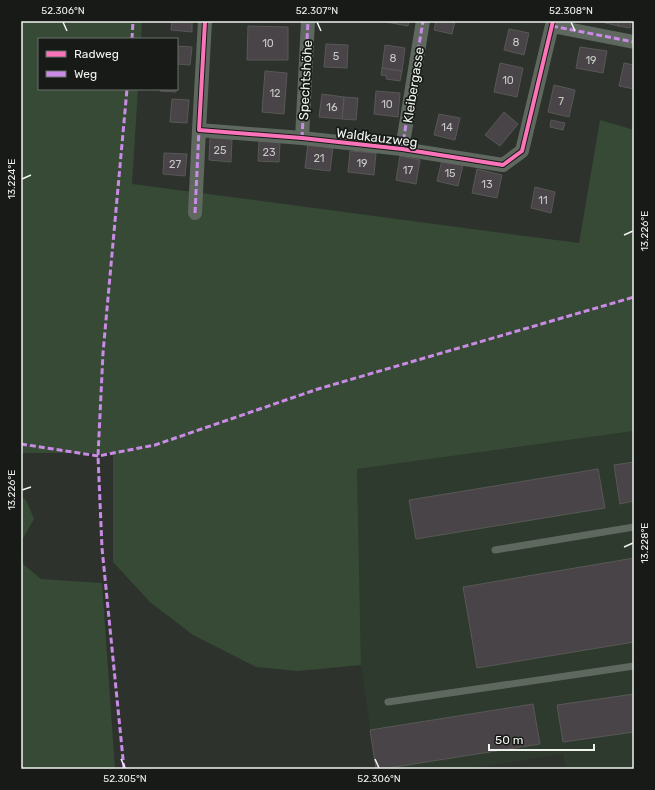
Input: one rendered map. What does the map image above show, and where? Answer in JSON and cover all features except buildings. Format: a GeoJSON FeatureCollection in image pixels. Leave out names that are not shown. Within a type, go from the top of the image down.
{"type":"FeatureCollection","features":[{"type":"Feature","properties":{"kind":"street"},"geometry":{"type":"LineString","coordinates":[[195,212],[205,21]]}},
{"type":"Feature","properties":{"kind":"street","name":"Spechtshöhe"},"geometry":{"type":"LineString","coordinates":[[302,138],[308,21]]}},
{"type":"Feature","properties":{"kind":"street","name":"Kleibergasse"},"geometry":{"type":"LineString","coordinates":[[402,149],[423,21]]}},
{"type":"Feature","properties":{"kind":"street"},"geometry":{"type":"LineString","coordinates":[[552,24],[634,42]]}},
{"type":"Feature","properties":{"kind":"street","name":"Waldkauzweg"},"geometry":{"type":"LineString","coordinates":[[199,130],[302,138],[402,149],[503,165],[522,151],[552,24]]}},
{"type":"Feature","properties":{"kind":"lane"},"geometry":{"type":"LineString","coordinates":[[495,550],[634,527]]}},
{"type":"Feature","properties":{"kind":"lane"},"geometry":{"type":"LineString","coordinates":[[388,702],[634,666]]}},
{"type":"Feature","properties":{"kind":"shaded area"},"geometry":{"type":"Polygon","coordinates":[[[21,21],[142,21],[141,38],[38,38],[38,90],[138,90],[132,184],[579,243],[600,120],[634,130],[634,431],[357,469],[361,665],[298,671],[256,667],[193,635],[150,602],[113,562],[113,453],[21,453],[21,21]]]}},
{"type":"Feature","properties":{"kind":"shaded area"},"geometry":{"type":"Polygon","coordinates":[[[634,431],[634,769],[566,769],[563,754],[466,769],[376,769],[361,665],[357,469],[634,431]]]}},
{"type":"Feature","properties":{"kind":"shaded area"},"geometry":{"type":"Polygon","coordinates":[[[21,497],[26,500],[34,519],[22,540],[23,564],[41,579],[102,583],[115,769],[21,769],[21,497]]]}},
{"type":"Feature","properties":{"kind":"marked path"},"geometry":{"type":"LineString","coordinates":[[132,38],[133,21]]}},
{"type":"Feature","properties":{"kind":"marked path"},"geometry":{"type":"LineString","coordinates":[[302,138],[308,21]]}},
{"type":"Feature","properties":{"kind":"marked path"},"geometry":{"type":"LineString","coordinates":[[402,149],[423,21]]}},
{"type":"Feature","properties":{"kind":"marked path"},"geometry":{"type":"LineString","coordinates":[[552,26],[634,42]]}},
{"type":"Feature","properties":{"kind":"marked path"},"geometry":{"type":"LineString","coordinates":[[124,769],[102,548],[98,456],[103,353],[127,90]]}},
{"type":"Feature","properties":{"kind":"marked path"},"geometry":{"type":"LineString","coordinates":[[195,213],[199,130]]}},
{"type":"Feature","properties":{"kind":"marked path"},"geometry":{"type":"LineString","coordinates":[[21,444],[98,456],[155,445],[318,389],[634,297]]}},
{"type":"Feature","properties":{"kind":"cycle path"},"geometry":{"type":"LineString","coordinates":[[205,21],[199,130],[302,138],[402,149],[503,165],[522,151],[553,21]]}}]}
